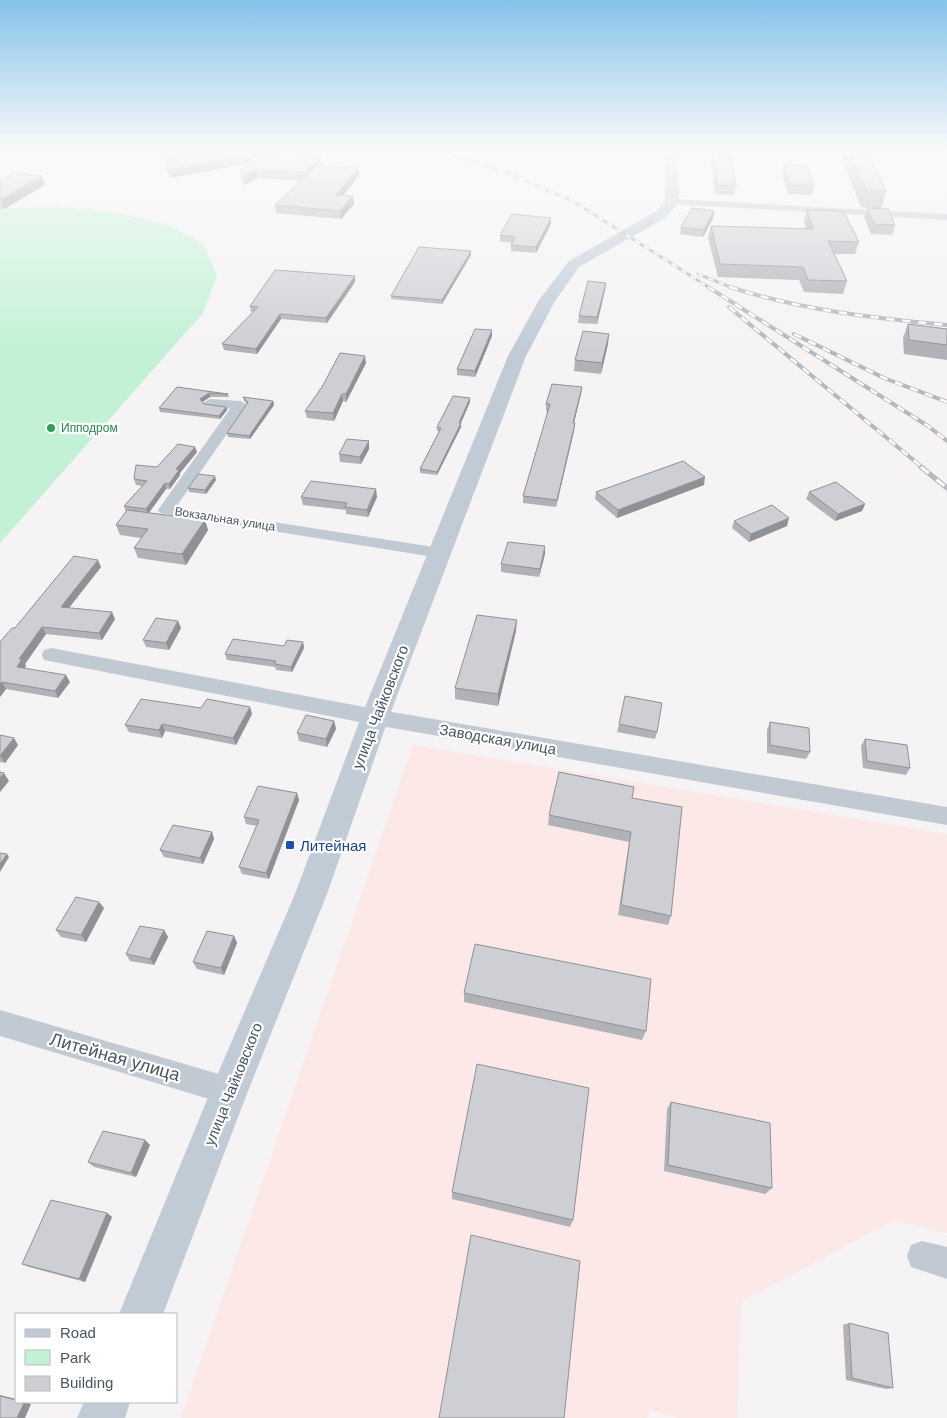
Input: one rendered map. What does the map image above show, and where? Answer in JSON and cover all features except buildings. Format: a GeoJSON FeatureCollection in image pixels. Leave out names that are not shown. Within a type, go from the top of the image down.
{"type":"FeatureCollection","features":[{"type":"Feature","properties":{"kind":"street","name":"улица Чайковского"},"geometry":{"type":"LineString","coordinates":[[141,1313],[229,1091],[311,894],[376,717],[517,356],[547,300],[574,264],[658,216]]}},
{"type":"Feature","properties":{"kind":"street"},"geometry":{"type":"LineString","coordinates":[[932,216],[947,217]]}},
{"type":"Feature","properties":{"kind":"street","name":"Вокзальная улица"},"geometry":{"type":"LineString","coordinates":[[210,403],[240,405],[166,510],[440,553]]}},
{"type":"Feature","properties":{"kind":"street","name":"Заводская улица"},"geometry":{"type":"LineString","coordinates":[[51,655],[376,717],[947,816]]}},
{"type":"Feature","properties":{"kind":"street","name":"Литейная улица"},"geometry":{"type":"LineString","coordinates":[[0,1023],[229,1091]]}},
{"type":"Feature","properties":{"kind":"street"},"geometry":{"type":"LineString","coordinates":[[101,1418],[107,1403]]}},
{"type":"Feature","properties":{"kind":"shaded area"},"geometry":{"type":"Polygon","coordinates":[[[413,745],[947,834],[947,1233],[895,1220],[741,1302],[737,1418],[679,1418],[649,1410],[647,1418],[181,1418],[413,745]]]}},
{"type":"Feature","properties":{"kind":"green space","name":"Ипподром"},"geometry":{"type":"Polygon","coordinates":[[[0,216],[132,216],[171,226],[204,245],[217,276],[203,313],[0,543],[0,216]]]}},
{"type":"Feature","properties":{"kind":"railway"},"geometry":{"type":"LineString","coordinates":[[597,216],[710,288]]}},
{"type":"Feature","properties":{"kind":"railway"},"geometry":{"type":"LineString","coordinates":[[698,274],[732,288]]}},
{"type":"Feature","properties":{"kind":"railway"},"geometry":{"type":"LineString","coordinates":[[708,287],[928,426],[947,441]]}},
{"type":"Feature","properties":{"kind":"railway"},"geometry":{"type":"LineString","coordinates":[[732,288],[783,302],[837,312],[947,325]]}},
{"type":"Feature","properties":{"kind":"railway"},"geometry":{"type":"LineString","coordinates":[[729,307],[923,468]]}},
{"type":"Feature","properties":{"kind":"railway"},"geometry":{"type":"LineString","coordinates":[[794,334],[884,378],[947,402]]}},
{"type":"Feature","properties":{"kind":"railway"},"geometry":{"type":"LineString","coordinates":[[921,467],[947,488]]}},
{"type":"Feature","properties":{"kind":"place","name":"Ипподром"},"geometry":{"type":"Point","coordinates":[51,428]}},
{"type":"Feature","properties":{"kind":"place","name":"Литейная"},"geometry":{"type":"Point","coordinates":[290,845]}}]}
